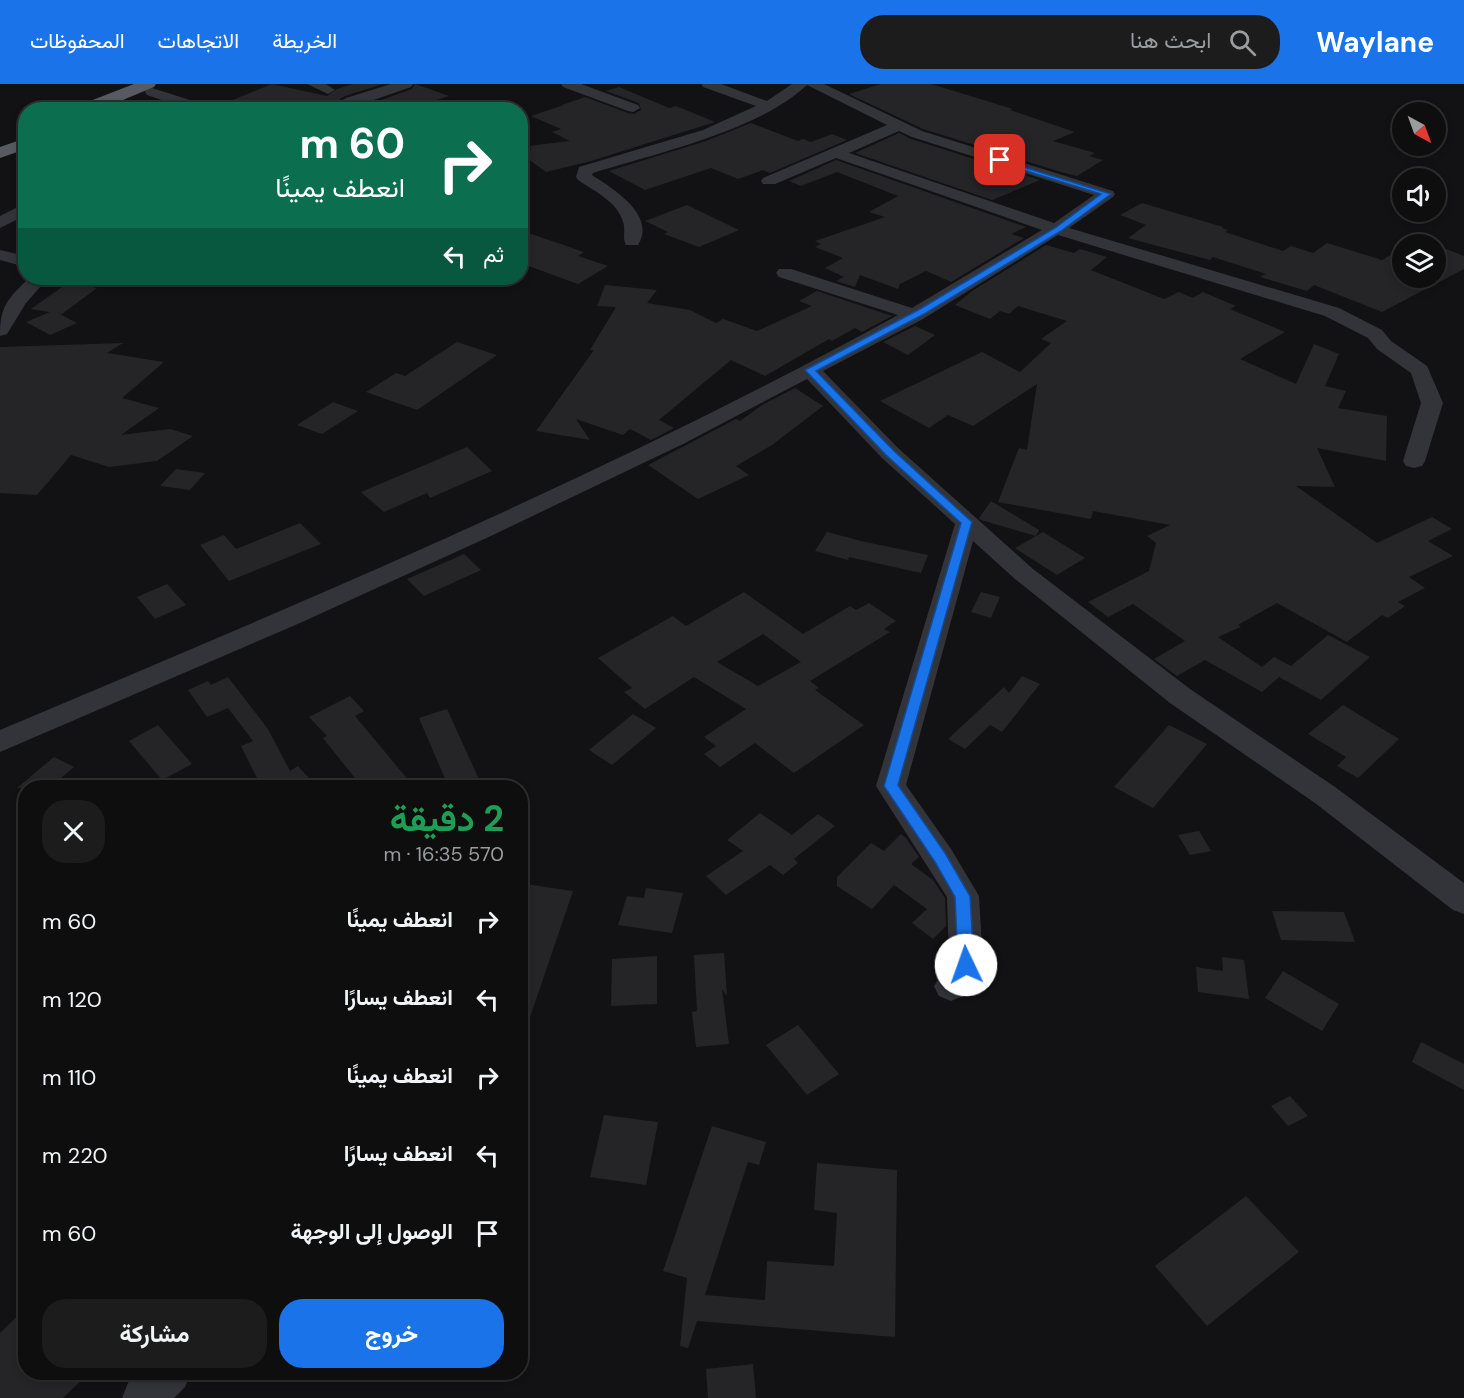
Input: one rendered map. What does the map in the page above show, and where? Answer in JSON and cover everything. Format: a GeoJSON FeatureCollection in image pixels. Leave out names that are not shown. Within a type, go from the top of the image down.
{"type":"FeatureCollection","features":[{"type":"Feature","properties":{"kind":"highway"},"geometry":{"type":"LineString","coordinates":[[107,102],[150,88],[173,84]]}},
{"type":"Feature","properties":{"kind":"highway"},"geometry":{"type":"LineString","coordinates":[[124,102],[150,88]]}},
{"type":"Feature","properties":{"kind":"highway"},"geometry":{"type":"LineString","coordinates":[[0,142],[18,135]]}},
{"type":"Feature","properties":{"kind":"highway"},"geometry":{"type":"LineString","coordinates":[[0,153],[18,145]]}},
{"type":"Feature","properties":{"kind":"street"},"geometry":{"type":"LineString","coordinates":[[314,84],[328,90]]}},
{"type":"Feature","properties":{"kind":"street"},"geometry":{"type":"LineString","coordinates":[[349,102],[406,84]]}},
{"type":"Feature","properties":{"kind":"street"},"geometry":{"type":"LineString","coordinates":[[568,84],[633,108]]}},
{"type":"Feature","properties":{"kind":"street"},"geometry":{"type":"LineString","coordinates":[[708,84],[769,106]]}},
{"type":"Feature","properties":{"kind":"street"},"geometry":{"type":"LineString","coordinates":[[632,241],[635,230],[623,202],[584,177],[585,170],[708,133],[769,106],[801,84]]}},
{"type":"Feature","properties":{"kind":"street"},"geometry":{"type":"LineString","coordinates":[[0,742],[316,606],[651,453],[916,315],[1058,230],[1107,194],[957,147],[899,126],[813,84]]}},
{"type":"Feature","properties":{"kind":"street"},"geometry":{"type":"LineString","coordinates":[[150,88],[183,102]]}},
{"type":"Feature","properties":{"kind":"street"},"geometry":{"type":"LineString","coordinates":[[769,181],[899,126]]}},
{"type":"Feature","properties":{"kind":"street"},"geometry":{"type":"LineString","coordinates":[[835,153],[1058,230],[1332,312],[1375,334],[1384,345],[1420,370],[1432,403],[1414,461]]}},
{"type":"Feature","properties":{"kind":"street"},"geometry":{"type":"LineString","coordinates":[[3,218],[18,211]]}},
{"type":"Feature","properties":{"kind":"street"},"geometry":{"type":"LineString","coordinates":[[0,255],[18,260]]}},
{"type":"Feature","properties":{"kind":"street"},"geometry":{"type":"LineString","coordinates":[[785,273],[916,315]]}},
{"type":"Feature","properties":{"kind":"street"},"geometry":{"type":"LineString","coordinates":[[0,330],[18,300],[32,285]]}},
{"type":"Feature","properties":{"kind":"street"},"geometry":{"type":"LineString","coordinates":[[810,370],[890,453],[1024,574],[1180,696],[1325,795],[1464,901]]}},
{"type":"Feature","properties":{"kind":"street"},"geometry":{"type":"LineString","coordinates":[[951,986],[966,965],[963,896],[891,786],[967,522]]}},
{"type":"Feature","properties":{"kind":"street"},"geometry":{"type":"LineString","coordinates":[[143,1398],[162,1380]]}},
{"type":"Feature","properties":{"kind":"building"},"geometry":{"type":"Polygon","coordinates":[[[272,84],[327,96],[337,89],[353,84],[383,84],[345,96],[336,102],[227,102],[272,84]]]}},
{"type":"Feature","properties":{"kind":"building"},"geometry":{"type":"Polygon","coordinates":[[[415,84],[449,96],[431,102],[375,102],[412,89],[415,84]]]}},
{"type":"Feature","properties":{"kind":"building"},"geometry":{"type":"Polygon","coordinates":[[[881,84],[931,84],[1013,109],[1010,110],[1075,132],[1053,141],[1095,153],[1089,156],[1103,160],[1077,176],[1061,172],[923,129],[849,94],[881,84]]]}},
{"type":"Feature","properties":{"kind":"building"},"geometry":{"type":"Polygon","coordinates":[[[619,87],[669,108],[676,106],[715,122],[591,161],[546,172],[528,159],[528,151],[531,150],[529,146],[570,141],[552,132],[561,129],[531,116],[585,97],[628,113],[634,114],[641,110],[639,103],[606,91],[619,87]]]}},
{"type":"Feature","properties":{"kind":"building"},"geometry":{"type":"Polygon","coordinates":[[[751,123],[798,141],[803,139],[811,142],[832,134],[847,140],[770,173],[763,170],[738,179],[711,168],[645,190],[609,171],[706,141],[751,123]]]}},
{"type":"Feature","properties":{"kind":"building"},"geometry":{"type":"Polygon","coordinates":[[[899,133],[911,139],[1040,180],[992,200],[855,153],[899,133]]]}},
{"type":"Feature","properties":{"kind":"building"},"geometry":{"type":"Polygon","coordinates":[[[836,160],[1026,227],[1011,234],[1024,238],[951,282],[926,271],[900,284],[898,289],[860,275],[855,287],[836,281],[844,277],[825,268],[843,258],[815,247],[821,244],[815,241],[885,217],[869,212],[898,196],[837,172],[801,186],[789,181],[836,160]]]}},
{"type":"Feature","properties":{"kind":"building"},"geometry":{"type":"Polygon","coordinates":[[[1142,203],[1223,227],[1228,230],[1225,232],[1283,251],[1291,246],[1313,253],[1327,243],[1382,260],[1392,254],[1392,288],[1428,288],[1382,312],[1314,285],[1307,291],[1260,277],[1266,274],[1213,257],[1210,260],[1128,238],[1146,225],[1120,215],[1142,203]]]}},
{"type":"Feature","properties":{"kind":"building"},"geometry":{"type":"Polygon","coordinates":[[[687,205],[739,230],[699,247],[664,234],[668,232],[645,221],[687,205]]]}},
{"type":"Feature","properties":{"kind":"building"},"geometry":{"type":"Polygon","coordinates":[[[528,233],[584,252],[578,256],[608,266],[578,284],[528,266],[528,233]]]}},
{"type":"Feature","properties":{"kind":"building"},"geometry":{"type":"Polygon","coordinates":[[[1046,245],[1074,253],[1080,249],[1107,257],[1091,270],[1164,299],[1179,292],[1193,298],[1203,292],[1236,306],[1230,309],[1285,332],[1240,359],[1296,384],[1314,344],[1339,354],[1325,386],[1346,391],[1338,408],[1387,416],[1386,461],[1317,448],[1335,487],[1296,486],[1377,543],[1432,517],[1452,529],[1428,541],[1453,556],[1409,577],[1425,588],[1398,602],[1405,606],[1388,618],[1382,615],[1347,642],[1277,603],[1238,625],[1241,627],[1218,637],[1262,667],[1274,657],[1291,666],[1328,635],[1370,657],[1321,700],[1279,677],[1262,692],[1205,660],[1177,676],[1154,659],[1185,641],[1133,604],[1108,617],[1088,602],[1149,571],[1156,543],[1147,536],[1170,525],[1093,511],[1091,519],[998,502],[1019,448],[1027,450],[1037,384],[973,426],[948,415],[929,428],[880,401],[982,352],[1020,372],[1051,343],[1041,339],[1067,321],[1018,306],[1009,314],[1000,311],[990,319],[955,305],[972,291],[1046,245]]]}},
{"type":"Feature","properties":{"kind":"building"},"geometry":{"type":"Polygon","coordinates":[[[1446,249],[1464,256],[1464,269],[1446,278],[1446,249]]]}},
{"type":"Feature","properties":{"kind":"building"},"geometry":{"type":"Polygon","coordinates":[[[65,285],[97,288],[62,314],[58,313],[77,323],[50,335],[26,322],[50,312],[31,309],[65,285]]]}},
{"type":"Feature","properties":{"kind":"building"},"geometry":{"type":"Polygon","coordinates":[[[605,285],[657,290],[647,303],[690,310],[716,323],[723,319],[757,331],[812,306],[799,301],[817,291],[892,316],[862,332],[855,328],[832,341],[829,339],[765,376],[731,360],[659,420],[674,428],[651,440],[630,429],[623,435],[576,419],[590,440],[536,431],[594,350],[590,350],[616,307],[597,306],[605,285]]]}},
{"type":"Feature","properties":{"kind":"building"},"geometry":{"type":"Polygon","coordinates":[[[915,326],[935,335],[908,355],[883,342],[915,326]]]}},
{"type":"Feature","properties":{"kind":"building"},"geometry":{"type":"Polygon","coordinates":[[[457,342],[497,355],[417,410],[366,392],[396,373],[405,376],[457,342]]]}},
{"type":"Feature","properties":{"kind":"building"},"geometry":{"type":"Polygon","coordinates":[[[123,343],[107,353],[164,362],[122,398],[159,408],[121,435],[170,429],[193,436],[157,461],[109,467],[71,455],[37,495],[0,493],[0,347],[123,343]]]}},
{"type":"Feature","properties":{"kind":"building"},"geometry":{"type":"Polygon","coordinates":[[[795,388],[823,406],[772,445],[736,466],[749,475],[698,499],[648,465],[736,419],[740,421],[762,405],[795,388]]]}},
{"type":"Feature","properties":{"kind":"building"},"geometry":{"type":"Polygon","coordinates":[[[333,402],[358,411],[322,434],[297,425],[333,402]]]}},
{"type":"Feature","properties":{"kind":"building"},"geometry":{"type":"Polygon","coordinates":[[[467,447],[492,471],[430,498],[427,493],[384,512],[361,492],[467,447]]]}},
{"type":"Feature","properties":{"kind":"building"},"geometry":{"type":"Polygon","coordinates":[[[176,469],[205,473],[190,490],[160,486],[176,469]]]}},
{"type":"Feature","properties":{"kind":"building"},"geometry":{"type":"Polygon","coordinates":[[[991,501],[1039,530],[1036,536],[981,520],[979,518],[991,501]]]}},
{"type":"Feature","properties":{"kind":"building"},"geometry":{"type":"Polygon","coordinates":[[[300,523],[321,544],[229,581],[200,545],[224,535],[236,549],[300,523]]]}},
{"type":"Feature","properties":{"kind":"building"},"geometry":{"type":"Polygon","coordinates":[[[827,532],[928,555],[921,573],[849,557],[848,560],[815,551],[827,532]]]}},
{"type":"Feature","properties":{"kind":"building"},"geometry":{"type":"Polygon","coordinates":[[[1043,532],[1085,558],[1057,575],[1015,548],[1043,532]]]}},
{"type":"Feature","properties":{"kind":"building"},"geometry":{"type":"Polygon","coordinates":[[[464,554],[481,570],[424,596],[407,579],[464,554]]]}},
{"type":"Feature","properties":{"kind":"building"},"geometry":{"type":"Polygon","coordinates":[[[167,584],[186,605],[155,619],[137,597],[167,584]]]}},
{"type":"Feature","properties":{"kind":"building"},"geometry":{"type":"Polygon","coordinates":[[[744,592],[803,634],[850,606],[856,610],[869,603],[896,621],[884,629],[890,632],[810,681],[819,688],[815,690],[864,725],[794,773],[755,743],[720,767],[704,754],[716,746],[704,737],[746,709],[694,677],[645,709],[624,692],[632,688],[598,658],[673,616],[686,626],[744,592]],[[763,634],[717,662],[758,686],[801,662],[763,634]]]}},
{"type":"Feature","properties":{"kind":"building"},"geometry":{"type":"Polygon","coordinates":[[[981,592],[1000,597],[991,618],[971,612],[981,592]]]}},
{"type":"Feature","properties":{"kind":"building"},"geometry":{"type":"Polygon","coordinates":[[[1022,676],[1040,684],[1002,732],[990,725],[965,749],[948,739],[1004,687],[1009,693],[1022,676]]]}},
{"type":"Feature","properties":{"kind":"building"},"geometry":{"type":"Polygon","coordinates":[[[228,677],[268,729],[290,771],[298,766],[311,780],[258,780],[241,746],[253,741],[228,708],[207,717],[188,690],[208,681],[211,685],[228,677]]]}},
{"type":"Feature","properties":{"kind":"building"},"geometry":{"type":"Polygon","coordinates":[[[350,696],[364,711],[355,716],[408,780],[357,780],[323,738],[327,736],[309,717],[350,696]]]}},
{"type":"Feature","properties":{"kind":"building"},"geometry":{"type":"Polygon","coordinates":[[[1343,705],[1399,739],[1358,778],[1337,766],[1346,757],[1308,734],[1343,705]]]}},
{"type":"Feature","properties":{"kind":"building"},"geometry":{"type":"Polygon","coordinates":[[[447,709],[479,780],[446,780],[419,718],[447,709]]]}},
{"type":"Feature","properties":{"kind":"building"},"geometry":{"type":"Polygon","coordinates":[[[633,714],[656,728],[612,765],[589,750],[633,714]]]}},
{"type":"Feature","properties":{"kind":"building"},"geometry":{"type":"Polygon","coordinates":[[[158,725],[192,764],[162,780],[129,741],[158,725]]]}},
{"type":"Feature","properties":{"kind":"building"},"geometry":{"type":"Polygon","coordinates":[[[1169,725],[1207,744],[1153,808],[1114,787],[1169,725]]]}},
{"type":"Feature","properties":{"kind":"building"},"geometry":{"type":"Polygon","coordinates":[[[54,757],[74,767],[59,780],[27,780],[54,757]]]}},
{"type":"Feature","properties":{"kind":"building"},"geometry":{"type":"Polygon","coordinates":[[[760,813],[792,835],[818,814],[835,826],[794,859],[798,863],[783,875],[770,865],[726,895],[706,876],[743,851],[727,840],[760,813]]]}},
{"type":"Feature","properties":{"kind":"building"},"geometry":{"type":"Polygon","coordinates":[[[1199,831],[1211,851],[1190,855],[1178,835],[1199,831]]]}},
{"type":"Feature","properties":{"kind":"building"},"geometry":{"type":"Polygon","coordinates":[[[901,834],[919,857],[911,864],[933,880],[945,898],[946,926],[933,939],[912,923],[927,909],[894,885],[872,909],[837,886],[837,877],[871,843],[884,851],[901,834]]]}},
{"type":"Feature","properties":{"kind":"building"},"geometry":{"type":"Polygon","coordinates":[[[528,884],[573,891],[528,1023],[528,884]]]}},
{"type":"Feature","properties":{"kind":"building"},"geometry":{"type":"Polygon","coordinates":[[[646,888],[683,893],[672,933],[618,925],[627,896],[644,898],[646,888]]]}},
{"type":"Feature","properties":{"kind":"building"},"geometry":{"type":"Polygon","coordinates":[[[1272,911],[1344,912],[1355,942],[1281,940],[1272,911]]]}},
{"type":"Feature","properties":{"kind":"building"},"geometry":{"type":"Polygon","coordinates":[[[724,953],[727,996],[722,989],[729,1044],[696,1047],[692,1012],[697,1011],[694,955],[724,953]]]}},
{"type":"Feature","properties":{"kind":"building"},"geometry":{"type":"Polygon","coordinates":[[[657,956],[657,1004],[611,1006],[612,959],[657,956]]]}},
{"type":"Feature","properties":{"kind":"building"},"geometry":{"type":"Polygon","coordinates":[[[1222,957],[1244,960],[1249,999],[1198,992],[1196,967],[1223,971],[1222,957]]]}},
{"type":"Feature","properties":{"kind":"building"},"geometry":{"type":"Polygon","coordinates":[[[1283,971],[1339,1004],[1322,1031],[1265,998],[1283,971]]]}},
{"type":"Feature","properties":{"kind":"building"},"geometry":{"type":"Polygon","coordinates":[[[798,1025],[839,1074],[807,1095],[766,1045],[798,1025]]]}},
{"type":"Feature","properties":{"kind":"building"},"geometry":{"type":"Polygon","coordinates":[[[1421,1042],[1464,1064],[1464,1090],[1412,1062],[1421,1042]]]}},
{"type":"Feature","properties":{"kind":"building"},"geometry":{"type":"Polygon","coordinates":[[[1290,1096],[1308,1116],[1288,1126],[1271,1106],[1290,1096]]]}},
{"type":"Feature","properties":{"kind":"building"},"geometry":{"type":"Polygon","coordinates":[[[604,1115],[658,1122],[646,1185],[590,1177],[604,1115]]]}},
{"type":"Feature","properties":{"kind":"building"},"geometry":{"type":"Polygon","coordinates":[[[712,1126],[766,1142],[759,1165],[748,1162],[705,1295],[765,1300],[767,1261],[834,1266],[837,1213],[814,1210],[817,1163],[897,1170],[895,1337],[697,1321],[688,1348],[680,1346],[687,1278],[663,1271],[712,1126]]]}},
{"type":"Feature","properties":{"kind":"building"},"geometry":{"type":"Polygon","coordinates":[[[1246,1196],[1299,1252],[1207,1326],[1155,1266],[1246,1196]]]}},
{"type":"Feature","properties":{"kind":"building"},"geometry":{"type":"Polygon","coordinates":[[[18,1316],[18,1380],[82,1380],[63,1398],[0,1398],[0,1333],[18,1316]]]}},
{"type":"Feature","properties":{"kind":"building"},"geometry":{"type":"Polygon","coordinates":[[[753,1364],[756,1398],[708,1398],[706,1369],[753,1364]]]}},
{"type":"Feature","properties":{"kind":"route"},"geometry":{"type":"LineString","coordinates":[[966,965],[963,896],[891,786],[967,522],[890,453],[810,370],[923,311],[1058,230],[1107,194],[1000,160]]}}]}
